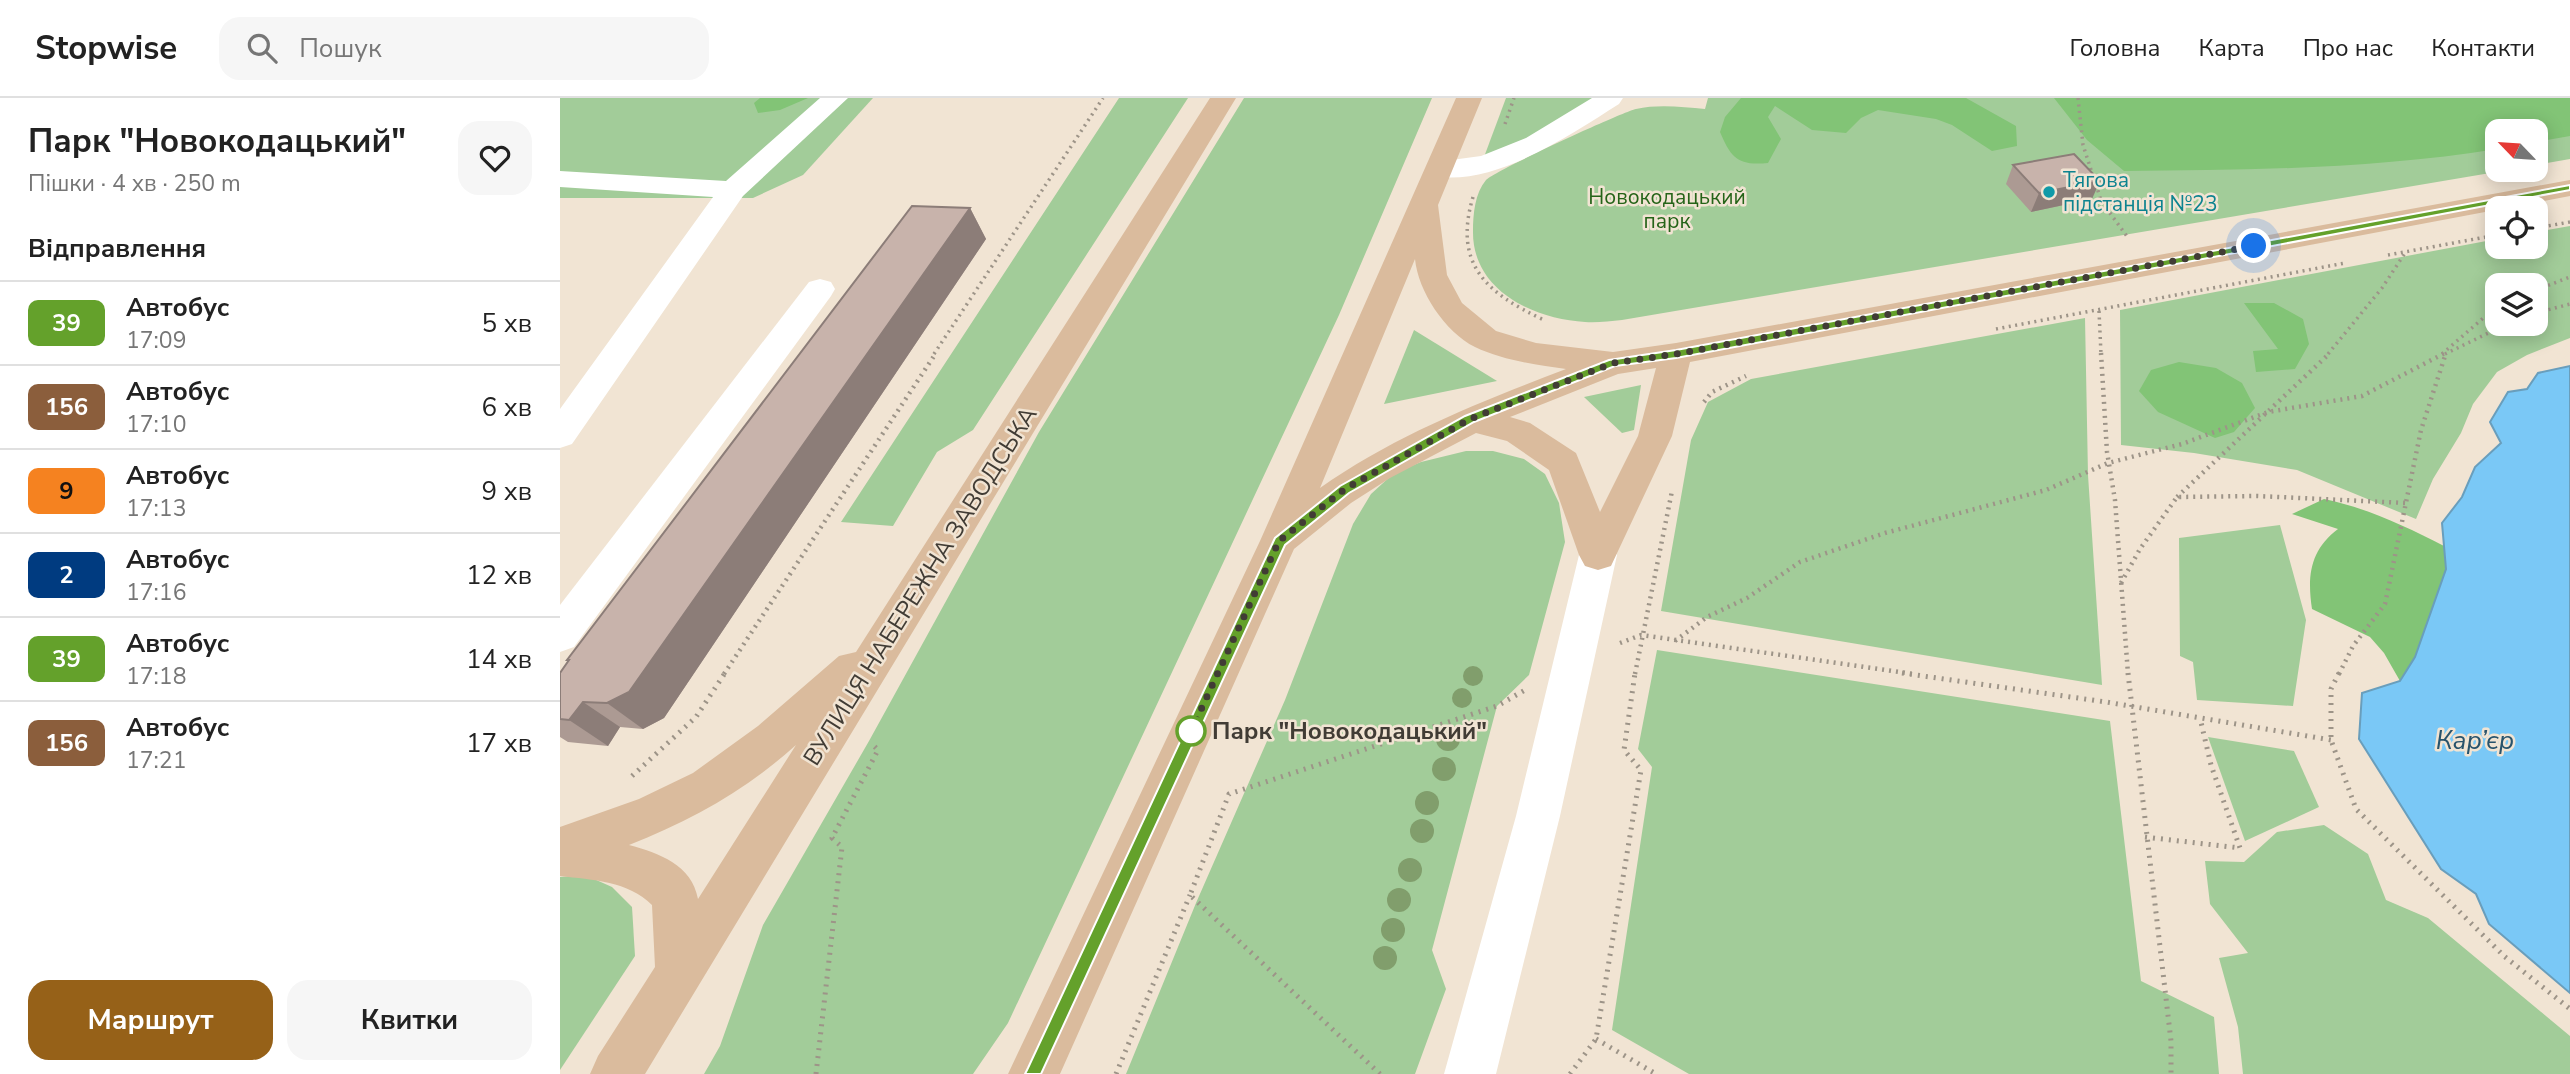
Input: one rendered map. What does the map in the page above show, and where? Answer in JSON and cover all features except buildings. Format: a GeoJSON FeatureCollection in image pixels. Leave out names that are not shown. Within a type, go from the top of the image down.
{"type":"FeatureCollection","features":[{"type":"Feature","properties":{"kind":"main road","name":"ВУЛИЦЯ НАБЕРЕЖНА ЗАВОДСЬКА"},"geometry":{"type":"LineString","coordinates":[[615,1074],[1223,98]]}},
{"type":"Feature","properties":{"kind":"main road"},"geometry":{"type":"LineString","coordinates":[[1034,1074],[1279,541],[1469,98]]}},
{"type":"Feature","properties":{"kind":"main road"},"geometry":{"type":"LineString","coordinates":[[1279,541],[1345,489],[1470,419],[1613,363],[1676,354],[2570,188]]}},
{"type":"Feature","properties":{"kind":"main road"},"geometry":{"type":"LineString","coordinates":[[1424,206],[1432,275],[1450,309],[1485,339],[1535,354],[1613,363]]}},
{"type":"Feature","properties":{"kind":"main road"},"geometry":{"type":"LineString","coordinates":[[1598,555],[1655,436],[1676,354]]}},
{"type":"Feature","properties":{"kind":"main road"},"geometry":{"type":"LineString","coordinates":[[1470,419],[1518,432],[1564,462],[1598,555]]}},
{"type":"Feature","properties":{"kind":"main road"},"geometry":{"type":"LineString","coordinates":[[560,851],[684,800],[722,777],[766,745],[888,636]]}},
{"type":"Feature","properties":{"kind":"main road"},"geometry":{"type":"LineString","coordinates":[[560,851],[603,859],[652,873],[675,895],[679,971]]}},
{"type":"Feature","properties":{"kind":"street"},"geometry":{"type":"LineString","coordinates":[[560,435],[733,190],[835,98]]}},
{"type":"Feature","properties":{"kind":"street"},"geometry":{"type":"LineString","coordinates":[[1439,169],[1486,164],[1536,144],[1610,98]]}},
{"type":"Feature","properties":{"kind":"street"},"geometry":{"type":"LineString","coordinates":[[560,179],[662,183],[733,190]]}},
{"type":"Feature","properties":{"kind":"street"},"geometry":{"type":"LineString","coordinates":[[560,635],[820,289]]}},
{"type":"Feature","properties":{"kind":"street"},"geometry":{"type":"LineString","coordinates":[[1470,1074],[1576,659],[1598,555]]}},
{"type":"Feature","properties":{"kind":"path"},"geometry":{"type":"LineString","coordinates":[[626,782],[696,717],[1103,98]]}},
{"type":"Feature","properties":{"kind":"path"},"geometry":{"type":"LineString","coordinates":[[2078,98],[2087,156],[2101,201],[2131,241],[2124,242]]}},
{"type":"Feature","properties":{"kind":"path"},"geometry":{"type":"LineString","coordinates":[[1474,195],[1466,224],[1468,247],[1476,273],[1494,293],[1516,309],[1547,321]]}},
{"type":"Feature","properties":{"kind":"path"},"geometry":{"type":"LineString","coordinates":[[2548,226],[2570,222]]}},
{"type":"Feature","properties":{"kind":"path"},"geometry":{"type":"LineString","coordinates":[[2381,257],[2485,237]]}},
{"type":"Feature","properties":{"kind":"path"},"geometry":{"type":"LineString","coordinates":[[2121,584],[2140,549],[2177,497],[2309,377],[2386,285],[2405,252]]}},
{"type":"Feature","properties":{"kind":"path"},"geometry":{"type":"LineString","coordinates":[[1992,330],[2354,262]]}},
{"type":"Feature","properties":{"kind":"path"},"geometry":{"type":"LineString","coordinates":[[2548,285],[2570,276]]}},
{"type":"Feature","properties":{"kind":"path"},"geometry":{"type":"LineString","coordinates":[[2548,310],[2570,304]]}},
{"type":"Feature","properties":{"kind":"path"},"geometry":{"type":"LineString","coordinates":[[2099,311],[2108,463],[2115,499],[2131,707],[2171,1041],[2171,1074]]}},
{"type":"Feature","properties":{"kind":"path"},"geometry":{"type":"LineString","coordinates":[[2485,317],[2445,353],[2421,430],[2385,604],[2353,646],[2331,689],[2331,740],[2356,809],[2504,956],[2570,1009]]}},
{"type":"Feature","properties":{"kind":"path"},"geometry":{"type":"LineString","coordinates":[[1674,641],[1707,617],[1747,598],[1800,562],[1885,533],[2046,490],[2108,463],[2182,444],[2268,412],[2362,396],[2485,334]]}},
{"type":"Feature","properties":{"kind":"path"},"geometry":{"type":"LineString","coordinates":[[1704,402],[1712,392],[1745,376],[1758,373]]}},
{"type":"Feature","properties":{"kind":"path"},"geometry":{"type":"LineString","coordinates":[[1570,1074],[1596,1039],[1641,770],[1624,750],[1641,635],[1674,482]]}},
{"type":"Feature","properties":{"kind":"path"},"geometry":{"type":"LineString","coordinates":[[2177,497],[2257,496],[2406,503]]}},
{"type":"Feature","properties":{"kind":"path"},"geometry":{"type":"LineString","coordinates":[[1116,1074],[1229,794],[1497,706],[1576,659],[1641,635],[2131,707],[2331,740]]}},
{"type":"Feature","properties":{"kind":"path"},"geometry":{"type":"LineString","coordinates":[[816,1074],[842,847],[832,838],[878,750],[843,709]]}},
{"type":"Feature","properties":{"kind":"path"},"geometry":{"type":"LineString","coordinates":[[2145,837],[2240,848],[2211,765],[2200,718]]}},
{"type":"Feature","properties":{"kind":"path"},"geometry":{"type":"LineString","coordinates":[[1190,895],[1380,1074]]}},
{"type":"Feature","properties":{"kind":"path"},"geometry":{"type":"LineString","coordinates":[[1596,1039],[1656,1074]]}},
{"type":"Feature","properties":{"kind":"green space"},"geometry":{"type":"Polygon","coordinates":[[[560,98],[873,98],[803,175],[753,198],[560,198],[560,98]]]}},
{"type":"Feature","properties":{"kind":"green space"},"geometry":{"type":"Polygon","coordinates":[[[760,98],[808,98],[780,110],[758,113],[754,103],[760,98]]]}},
{"type":"Feature","properties":{"kind":"green space"},"geometry":{"type":"Polygon","coordinates":[[[1119,98],[1188,98],[973,430],[937,452],[893,526],[841,522],[1119,98]]]}},
{"type":"Feature","properties":{"kind":"green space"},"geometry":{"type":"Polygon","coordinates":[[[1244,98],[1432,98],[1339,315],[1008,1023],[973,1074],[704,1074],[720,1046],[763,925],[869,741],[1039,432],[1244,98]]]}},
{"type":"Feature","properties":{"kind":"green space"},"geometry":{"type":"Polygon","coordinates":[[[1506,98],[1594,98],[1526,139],[1484,157],[1506,98]]]}},
{"type":"Feature","properties":{"kind":"green space","name":"Новокодацький парк"},"geometry":{"type":"Polygon","coordinates":[[[1708,98],[2570,98],[2570,159],[2548,163],[2548,119],[2485,119],[2485,174],[1622,320],[1585,322],[1545,315],[1509,298],[1494,285],[1475,252],[1473,231],[1477,197],[1486,180],[1533,155],[1636,109],[1670,106],[1705,109],[1708,98]]]}},
{"type":"Feature","properties":{"kind":"green space"},"geometry":{"type":"Polygon","coordinates":[[[1741,98],[1966,98],[2016,126],[2017,146],[1992,151],[1952,125],[1936,119],[1878,110],[1861,118],[1846,133],[1812,130],[1775,106],[1768,117],[1781,139],[1768,163],[1749,163],[1732,154],[1720,132],[1725,117],[1741,98]]]}},
{"type":"Feature","properties":{"kind":"green space"},"geometry":{"type":"Polygon","coordinates":[[[2054,98],[2570,98],[2570,136],[2548,140],[2548,119],[2485,119],[2485,151],[2404,161],[2264,169],[2124,171],[2087,140],[2054,98]]]}},
{"type":"Feature","properties":{"kind":"green space"},"geometry":{"type":"Polygon","coordinates":[[[2570,226],[2570,338],[2527,355],[2497,372],[2473,404],[2461,433],[2433,479],[2416,519],[2297,470],[2194,453],[2121,445],[2120,310],[2485,241],[2485,259],[2548,259],[2548,230],[2570,226]]]}},
{"type":"Feature","properties":{"kind":"green space"},"geometry":{"type":"Polygon","coordinates":[[[2244,303],[2274,303],[2303,319],[2309,344],[2295,369],[2256,372],[2253,351],[2278,349],[2244,303]]]}},
{"type":"Feature","properties":{"kind":"green space"},"geometry":{"type":"Polygon","coordinates":[[[2085,318],[2088,475],[2102,685],[1661,611],[1691,440],[1708,402],[1751,379],[2085,318]]]}},
{"type":"Feature","properties":{"kind":"green space"},"geometry":{"type":"Polygon","coordinates":[[[1414,330],[1497,381],[1384,404],[1414,330]]]}},
{"type":"Feature","properties":{"kind":"green space"},"geometry":{"type":"Polygon","coordinates":[[[2179,362],[2216,368],[2242,383],[2255,408],[2234,432],[2215,438],[2158,412],[2139,391],[2151,370],[2179,362]]]}},
{"type":"Feature","properties":{"kind":"green space"},"geometry":{"type":"Polygon","coordinates":[[[1641,385],[1634,430],[1622,433],[1584,397],[1641,385]]]}},
{"type":"Feature","properties":{"kind":"green space"},"geometry":{"type":"Polygon","coordinates":[[[1466,451],[1493,451],[1524,459],[1545,474],[1559,503],[1565,542],[1529,675],[1497,706],[1432,950],[1446,989],[1415,1074],[1126,1074],[1196,903],[1285,700],[1353,524],[1371,494],[1394,473],[1421,462],[1466,451]]]}},
{"type":"Feature","properties":{"kind":"green space"},"geometry":{"type":"Polygon","coordinates":[[[2324,499],[2386,518],[2444,546],[2446,569],[2415,657],[2400,681],[2384,653],[2370,637],[2312,609],[2310,586],[2316,555],[2338,529],[2292,514],[2324,499]]]}},
{"type":"Feature","properties":{"kind":"green space"},"geometry":{"type":"Polygon","coordinates":[[[2280,525],[2306,620],[2293,706],[2197,700],[2193,662],[2180,656],[2179,538],[2280,525]]]}},
{"type":"Feature","properties":{"kind":"green space"},"geometry":{"type":"Polygon","coordinates":[[[1657,650],[2110,721],[2141,981],[2214,1017],[2219,1074],[1689,1074],[1612,1030],[1652,767],[1638,749],[1657,650]]]}},
{"type":"Feature","properties":{"kind":"green space"},"geometry":{"type":"Polygon","coordinates":[[[2208,737],[2294,751],[2319,807],[2245,841],[2208,737]]]}},
{"type":"Feature","properties":{"kind":"green space"},"geometry":{"type":"Polygon","coordinates":[[[2324,825],[2368,854],[2386,900],[2428,918],[2570,1036],[2570,1074],[2243,1074],[2238,1027],[2219,958],[2248,953],[2210,904],[2205,861],[2244,862],[2277,832],[2324,825]]]}},
{"type":"Feature","properties":{"kind":"green space"},"geometry":{"type":"Polygon","coordinates":[[[585,875],[612,887],[632,907],[635,956],[560,1070],[560,877],[585,875]]]}},
{"type":"Feature","properties":{"kind":"water","name":"Кар’єр"},"geometry":{"type":"Polygon","coordinates":[[[2570,366],[2570,993],[2489,924],[2476,894],[2441,869],[2359,739],[2362,693],[2400,681],[2415,657],[2446,569],[2442,523],[2462,497],[2475,467],[2501,443],[2490,422],[2508,392],[2527,389],[2538,373],[2570,366]]]}},
{"type":"Feature","properties":{"kind":"bus line","name":"39"},"geometry":{"type":"LineString","coordinates":[[1034,1074],[1279,541],[1345,489],[1386,464],[1470,419],[1613,363],[1676,354],[2570,188]]}},
{"type":"Feature","properties":{"kind":"place","name":"Тягова пiдстанцiя №23"},"geometry":{"type":"Point","coordinates":[2049,192]}},
{"type":"Feature","properties":{"kind":"place","name":"Парк \"Новокодацький\""},"geometry":{"type":"Point","coordinates":[1191,731]}},
{"type":"Feature","properties":{"kind":"route"},"geometry":{"type":"LineString","coordinates":[[1191,731],[1279,541],[1345,489],[1470,419],[1613,363],[1676,354],[2254,246]]}}]}
